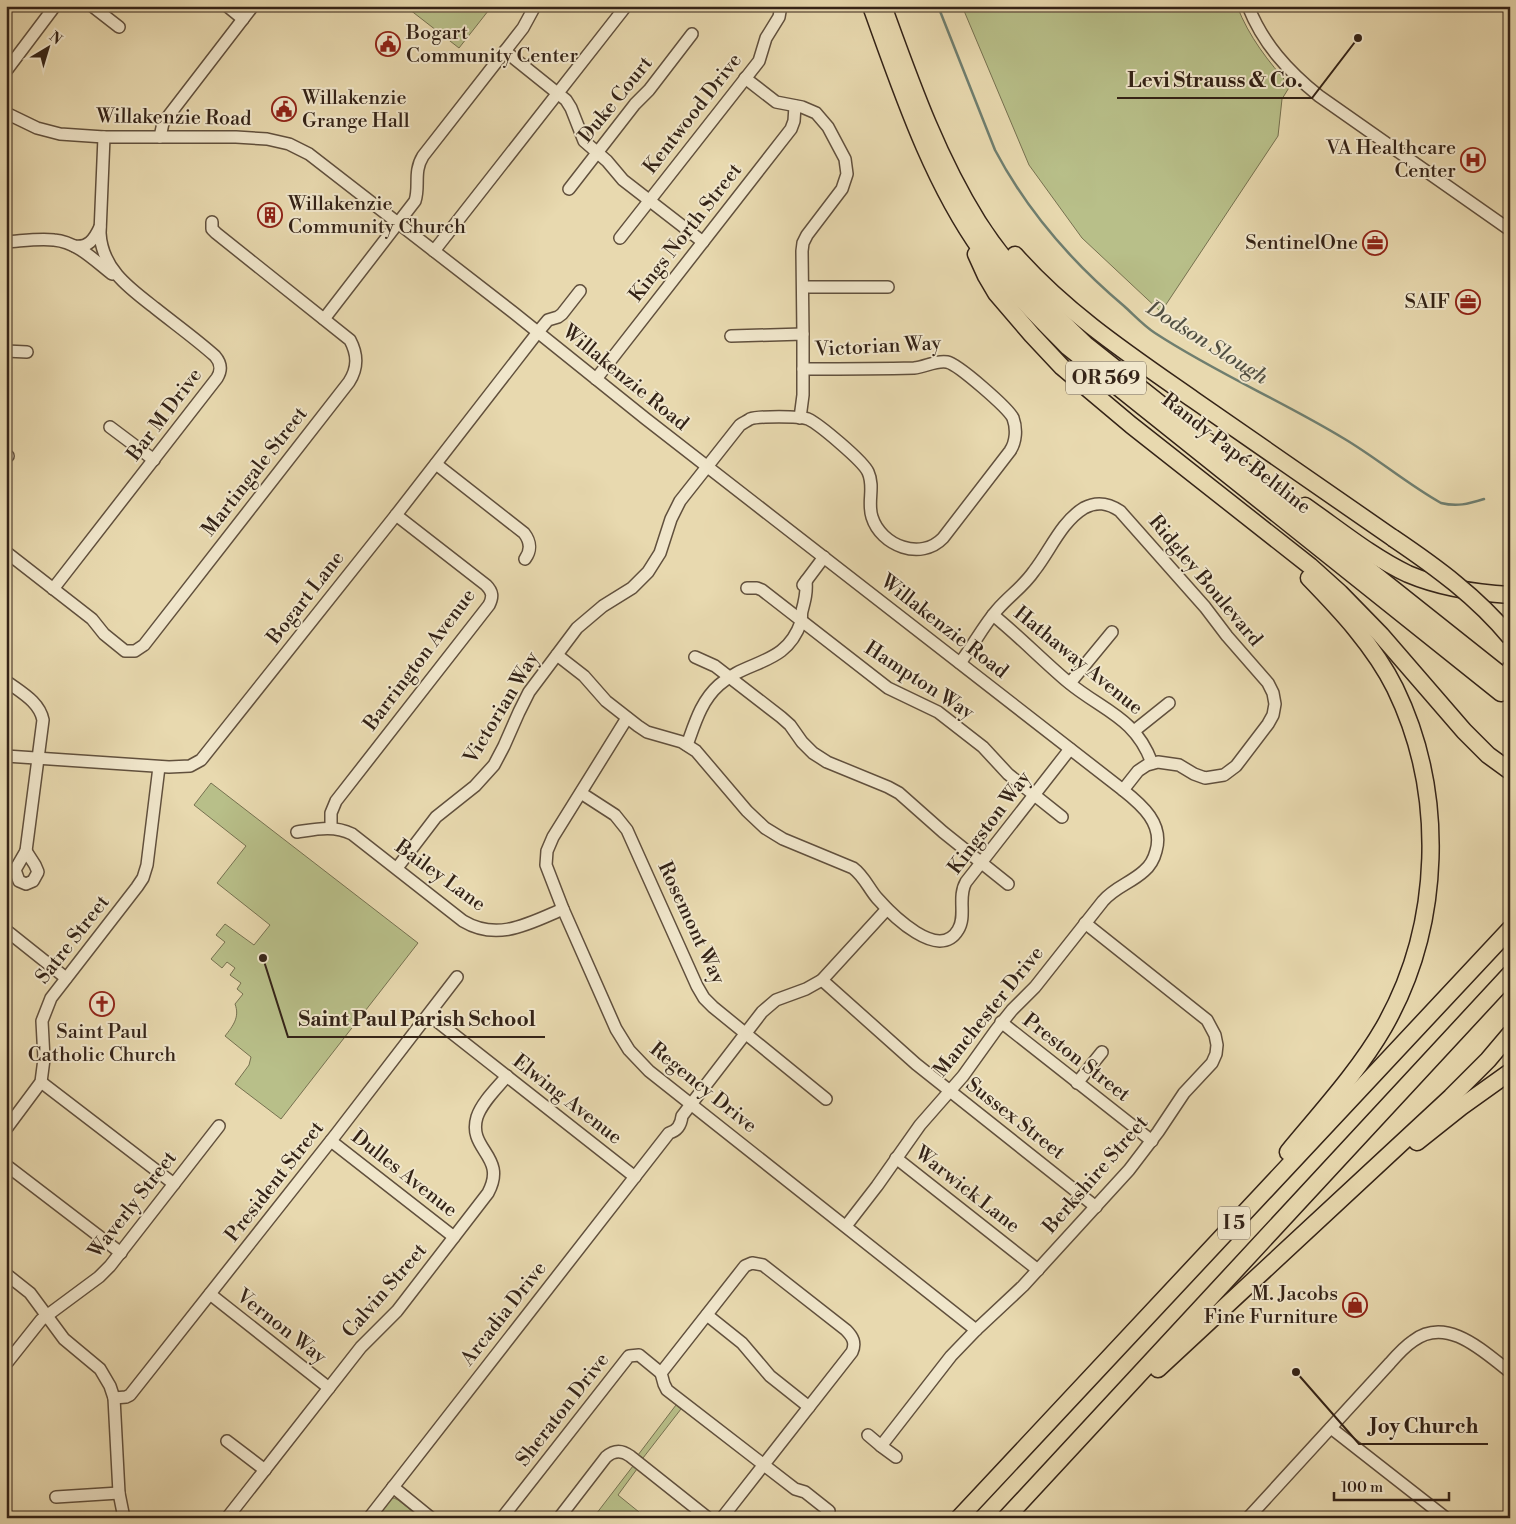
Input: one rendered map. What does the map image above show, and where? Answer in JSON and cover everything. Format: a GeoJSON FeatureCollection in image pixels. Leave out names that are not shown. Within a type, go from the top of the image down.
{"type":"FeatureCollection","features":[{"type":"Feature","properties":{"kind":"highway","name":"Randy Papé Beltline"},"geometry":{"type":"LineString","coordinates":[[871,6],[925,147],[957,212],[984,254],[1008,284],[1068,347],[1505,680]]}},
{"type":"Feature","properties":{"kind":"highway","name":"Randy Papé Beltline"},"geometry":{"type":"LineString","coordinates":[[883,6],[922,113],[961,194],[979,224],[1024,282],[1050,311],[1086,345],[1505,680]]}},
{"type":"Feature","properties":{"kind":"highway"},"geometry":{"type":"LineString","coordinates":[[896,42],[967,190],[987,220],[1035,278],[1065,306],[1131,356],[1457,584],[1489,613],[1510,637]]}},
{"type":"Feature","properties":{"kind":"highway"},"geometry":{"type":"LineString","coordinates":[[970,232],[986,276],[996,292],[1062,367],[1118,415],[1305,561],[1340,593],[1380,635],[1464,732],[1488,755],[1510,771]]}},
{"type":"Feature","properties":{"kind":"highway"},"geometry":{"type":"LineString","coordinates":[[1258,481],[1290,495],[1379,557],[1408,574],[1442,586],[1478,594],[1510,595]]}},
{"type":"Feature","properties":{"kind":"highway"},"geometry":{"type":"LineString","coordinates":[[1251,1204],[1267,1177],[1364,1059],[1385,1026],[1402,992],[1416,952],[1429,884],[1430,828],[1425,784],[1408,718],[1394,687],[1368,645],[1341,611],[1271,536]]}},
{"type":"Feature","properties":{"kind":"highway","name":"I 5"},"geometry":{"type":"LineString","coordinates":[[960,1518],[1251,1204],[1280,1176],[1510,929]]}},
{"type":"Feature","properties":{"kind":"highway","name":"I 5"},"geometry":{"type":"LineString","coordinates":[[1006,1518],[1510,974]]}},
{"type":"Feature","properties":{"kind":"highway"},"geometry":{"type":"LineString","coordinates":[[1108,1407],[1155,1371],[1353,1189],[1451,1097],[1488,1060],[1510,1034]]}},
{"type":"Feature","properties":{"kind":"highway"},"geometry":{"type":"LineString","coordinates":[[1353,1189],[1382,1170],[1461,1107],[1510,1072]]}},
{"type":"Feature","properties":{"kind":"street"},"geometry":{"type":"LineString","coordinates":[[6,71],[55,6]]}},
{"type":"Feature","properties":{"kind":"street"},"geometry":{"type":"LineString","coordinates":[[92,6],[120,27]]}},
{"type":"Feature","properties":{"kind":"street"},"geometry":{"type":"LineString","coordinates":[[227,6],[243,19]]}},
{"type":"Feature","properties":{"kind":"street"},"geometry":{"type":"LineString","coordinates":[[160,137],[163,123],[253,6]]}},
{"type":"Feature","properties":{"kind":"street"},"geometry":{"type":"LineString","coordinates":[[324,319],[416,198],[416,172],[423,156],[505,51],[535,6]]}},
{"type":"Feature","properties":{"kind":"street"},"geometry":{"type":"LineString","coordinates":[[434,250],[626,6]]}},
{"type":"Feature","properties":{"kind":"street","name":"Kentwood Drive"},"geometry":{"type":"LineString","coordinates":[[620,238],[760,58],[765,40],[776,22],[781,6]]}},
{"type":"Feature","properties":{"kind":"street"},"geometry":{"type":"LineString","coordinates":[[1248,6],[1270,48],[1298,79],[1319,96],[1510,230]]}},
{"type":"Feature","properties":{"kind":"street","name":"Duke Court"},"geometry":{"type":"LineString","coordinates":[[569,189],[692,34]]}},
{"type":"Feature","properties":{"kind":"street"},"geometry":{"type":"LineString","coordinates":[[505,51],[569,104],[582,138],[609,163],[621,178],[703,242]]}},
{"type":"Feature","properties":{"kind":"street"},"geometry":{"type":"LineString","coordinates":[[745,78],[776,102],[810,110],[823,120],[843,155],[847,174],[840,193],[803,242],[803,398],[800,418]]}},
{"type":"Feature","properties":{"kind":"street","name":"Kings North Street"},"geometry":{"type":"LineString","coordinates":[[596,379],[791,129],[794,121],[795,106]]}},
{"type":"Feature","properties":{"kind":"street","name":"Willakenzie Road"},"geometry":{"type":"LineString","coordinates":[[6,113],[32,126],[50,132],[104,137],[257,138],[289,144],[316,158],[1123,790],[1143,807],[1151,817],[1156,828]]}},
{"type":"Feature","properties":{"kind":"street","name":"Bar M Drive"},"geometry":{"type":"LineString","coordinates":[[53,589],[220,372],[220,365],[212,354],[123,283],[111,268],[104,255],[100,227],[104,137]]}},
{"type":"Feature","properties":{"kind":"street","name":"Martingale Street"},"geometry":{"type":"LineString","coordinates":[[53,589],[93,620],[104,635],[125,651],[135,651],[143,647],[354,374],[356,358],[353,346],[346,336],[216,233],[212,229],[212,222]]}},
{"type":"Feature","properties":{"kind":"street"},"geometry":{"type":"LineString","coordinates":[[74,246],[88,244],[96,236],[100,227]]}},
{"type":"Feature","properties":{"kind":"street"},"geometry":{"type":"LineString","coordinates":[[6,242],[50,239],[63,242],[84,252],[123,283]]}},
{"type":"Feature","properties":{"kind":"street"},"geometry":{"type":"LineString","coordinates":[[803,287],[888,287]]}},
{"type":"Feature","properties":{"kind":"street","name":"Bogart Lane"},"geometry":{"type":"LineString","coordinates":[[160,766],[190,766],[206,755],[538,332],[548,320],[562,314],[580,291]]}},
{"type":"Feature","properties":{"kind":"street"},"geometry":{"type":"LineString","coordinates":[[731,336],[803,334]]}},
{"type":"Feature","properties":{"kind":"street"},"geometry":{"type":"LineString","coordinates":[[6,351],[27,352]]}},
{"type":"Feature","properties":{"kind":"street","name":"Victorian Way"},"geometry":{"type":"LineString","coordinates":[[396,868],[436,817],[472,788],[494,765],[526,698],[577,628],[611,600],[632,588],[648,572],[660,552],[676,507],[736,429],[745,422],[756,418],[800,418],[813,422],[862,462],[872,483],[871,508],[875,524],[881,532],[903,548],[914,550],[931,547],[943,538],[1010,451],[1015,437],[1014,421],[1008,412],[962,370],[950,362],[941,362],[916,368],[803,370]]}},
{"type":"Feature","properties":{"kind":"street"},"geometry":{"type":"LineString","coordinates":[[110,427],[154,460]]}},
{"type":"Feature","properties":{"kind":"street"},"geometry":{"type":"LineString","coordinates":[[436,464],[521,530],[529,542],[529,552],[525,559]]}},
{"type":"Feature","properties":{"kind":"street","name":"Ridgley Boulevard"},"geometry":{"type":"LineString","coordinates":[[960,663],[993,615],[1032,574],[1057,536],[1072,518],[1098,498],[1127,518],[1205,607],[1227,636],[1268,683],[1274,699],[1275,709],[1268,724],[1236,766],[1224,775],[1205,778],[1174,763],[1152,764]]}},
{"type":"Feature","properties":{"kind":"street","name":"Barrington Avenue"},"geometry":{"type":"LineString","coordinates":[[331,828],[331,813],[336,801],[489,605],[494,593],[396,515]]}},
{"type":"Feature","properties":{"kind":"street"},"geometry":{"type":"LineString","coordinates":[[6,552],[53,589]]}},
{"type":"Feature","properties":{"kind":"street"},"geometry":{"type":"LineString","coordinates":[[557,654],[580,673],[606,701],[627,718],[648,732],[687,744],[704,703],[712,692],[729,676],[782,651],[793,637],[802,616],[799,602],[801,588],[824,557]]}},
{"type":"Feature","properties":{"kind":"street","name":"Hampton Way"},"geometry":{"type":"LineString","coordinates":[[747,588],[759,588],[802,616],[888,688],[938,712],[984,747],[1005,771],[1062,817]]}},
{"type":"Feature","properties":{"kind":"street","name":"Hathaway Avenue"},"geometry":{"type":"LineString","coordinates":[[993,615],[1070,683],[1117,715],[1134,731],[1145,747],[1152,764]]}},
{"type":"Feature","properties":{"kind":"street"},"geometry":{"type":"LineString","coordinates":[[1070,683],[1112,632]]}},
{"type":"Feature","properties":{"kind":"street"},"geometry":{"type":"LineString","coordinates":[[695,657],[711,663],[785,720],[805,746],[813,753],[827,762],[899,793],[943,832],[1008,884]]}},
{"type":"Feature","properties":{"kind":"street"},"geometry":{"type":"LineString","coordinates":[[6,681],[31,700],[40,710],[43,725],[26,851]]}},
{"type":"Feature","properties":{"kind":"street"},"geometry":{"type":"LineString","coordinates":[[1134,731],[1169,703]]}},
{"type":"Feature","properties":{"kind":"street","name":"Regency Drive"},"geometry":{"type":"LineString","coordinates":[[627,718],[553,838],[546,855],[548,871],[563,909],[616,1029],[624,1042],[649,1072],[976,1330]]}},
{"type":"Feature","properties":{"kind":"street","name":"Kingston Way"},"geometry":{"type":"LineString","coordinates":[[687,744],[703,758],[755,820],[778,836],[853,868],[859,873],[887,910],[926,938],[945,946],[959,929],[962,922],[963,889],[981,862],[1070,749]]}},
{"type":"Feature","properties":{"kind":"street"},"geometry":{"type":"LineString","coordinates":[[6,756],[160,766]]}},
{"type":"Feature","properties":{"kind":"street"},"geometry":{"type":"LineString","coordinates":[[1123,790],[1138,771],[1152,764]]}},
{"type":"Feature","properties":{"kind":"street","name":"Satre Street"},"geometry":{"type":"LineString","coordinates":[[6,1129],[41,1082],[44,1058],[42,1021],[51,998],[143,878],[147,863],[160,766]]}},
{"type":"Feature","properties":{"kind":"street","name":"Rosemont Way"},"geometry":{"type":"LineString","coordinates":[[581,793],[615,815],[627,830],[700,992],[713,1007],[826,1100]]}},
{"type":"Feature","properties":{"kind":"street","name":"Bailey Lane"},"geometry":{"type":"LineString","coordinates":[[297,832],[331,828],[352,834],[464,920],[485,930],[515,929],[563,909]]}},
{"type":"Feature","properties":{"kind":"street","name":"Manchester Drive"},"geometry":{"type":"LineString","coordinates":[[846,1226],[920,1125],[974,1061],[1001,1022],[1035,987],[1112,891],[1138,876],[1150,866],[1157,846],[1156,828]]}},
{"type":"Feature","properties":{"kind":"street","name":"Arcadia Drive"},"geometry":{"type":"LineString","coordinates":[[369,1518],[668,1133],[675,1132],[682,1116],[771,1003],[822,980],[887,910]]}},
{"type":"Feature","properties":{"kind":"street","name":"Berkshire Street"},"geometry":{"type":"LineString","coordinates":[[881,1446],[941,1368],[976,1330],[1038,1270],[1096,1207],[1152,1141],[1184,1093],[1212,1063],[1217,1050],[1215,1035],[1210,1024],[1085,923]]}},
{"type":"Feature","properties":{"kind":"street"},"geometry":{"type":"LineString","coordinates":[[7,931],[66,978]]}},
{"type":"Feature","properties":{"kind":"street","name":"President Street"},"geometry":{"type":"LineString","coordinates":[[114,1398],[130,1395],[331,1141],[457,977]]}},
{"type":"Feature","properties":{"kind":"street","name":"Sussex Street"},"geometry":{"type":"LineString","coordinates":[[822,980],[902,1053],[1096,1207]]}},
{"type":"Feature","properties":{"kind":"street","name":"Elwing Avenue"},"geometry":{"type":"LineString","coordinates":[[429,1014],[634,1177]]}},
{"type":"Feature","properties":{"kind":"street","name":"Preston Street"},"geometry":{"type":"LineString","coordinates":[[1001,1022],[1152,1141]]}},
{"type":"Feature","properties":{"kind":"street"},"geometry":{"type":"LineString","coordinates":[[1077,1083],[1102,1052]]}},
{"type":"Feature","properties":{"kind":"street","name":"Calvin Street"},"geometry":{"type":"LineString","coordinates":[[227,1518],[369,1338],[397,1311],[488,1193],[493,1185],[494,1165],[478,1140],[476,1123],[480,1109],[507,1076]]}},
{"type":"Feature","properties":{"kind":"street"},"geometry":{"type":"LineString","coordinates":[[41,1082],[174,1184]]}},
{"type":"Feature","properties":{"kind":"street","name":"Waverly Street"},"geometry":{"type":"LineString","coordinates":[[6,1364],[46,1315],[99,1277],[120,1253],[219,1126]]}},
{"type":"Feature","properties":{"kind":"street","name":"Dulles Avenue"},"geometry":{"type":"LineString","coordinates":[[331,1141],[454,1237]]}},
{"type":"Feature","properties":{"kind":"street","name":"Warwick Lane"},"geometry":{"type":"LineString","coordinates":[[896,1158],[1038,1270]]}},
{"type":"Feature","properties":{"kind":"street"},"geometry":{"type":"LineString","coordinates":[[6,1165],[120,1253]]}},
{"type":"Feature","properties":{"kind":"street"},"geometry":{"type":"LineString","coordinates":[[722,1518],[764,1465],[852,1352],[855,1343],[850,1334],[763,1265],[752,1262],[745,1266],[661,1373],[664,1384],[667,1390],[764,1465],[795,1489],[806,1492],[830,1516]]}},
{"type":"Feature","properties":{"kind":"street"},"geometry":{"type":"LineString","coordinates":[[6,1274],[30,1293],[64,1339],[103,1373],[110,1386],[114,1398],[119,1493],[124,1518]]}},
{"type":"Feature","properties":{"kind":"street","name":"Vernon Way"},"geometry":{"type":"LineString","coordinates":[[210,1294],[329,1388]]}},
{"type":"Feature","properties":{"kind":"street"},"geometry":{"type":"LineString","coordinates":[[707,1316],[747,1348],[770,1376],[809,1407]]}},
{"type":"Feature","properties":{"kind":"street"},"geometry":{"type":"LineString","coordinates":[[1248,1518],[1413,1340],[1424,1335],[1455,1334],[1467,1340],[1510,1372]]}},
{"type":"Feature","properties":{"kind":"street","name":"Sheraton Drive"},"geometry":{"type":"LineString","coordinates":[[502,1518],[629,1356],[639,1355],[661,1373]]}},
{"type":"Feature","properties":{"kind":"street"},"geometry":{"type":"LineString","coordinates":[[1331,1428],[1446,1518]]}},
{"type":"Feature","properties":{"kind":"street"},"geometry":{"type":"LineString","coordinates":[[868,1435],[896,1457]]}},
{"type":"Feature","properties":{"kind":"street"},"geometry":{"type":"LineString","coordinates":[[227,1441],[265,1470]]}},
{"type":"Feature","properties":{"kind":"street"},"geometry":{"type":"LineString","coordinates":[[559,1518],[606,1457],[610,1453],[616,1452],[624,1452],[630,1456],[708,1518]]}},
{"type":"Feature","properties":{"kind":"street"},"geometry":{"type":"LineString","coordinates":[[393,1487],[431,1518]]}},
{"type":"Feature","properties":{"kind":"street"},"geometry":{"type":"LineString","coordinates":[[56,1497],[119,1493]]}},
{"type":"Feature","properties":{"kind":"green space"},"geometry":{"type":"Polygon","coordinates":[[[405,6],[492,6],[459,48],[405,6]]]}},
{"type":"Feature","properties":{"kind":"green space"},"geometry":{"type":"Polygon","coordinates":[[[962,6],[1237,6],[1247,28],[1260,48],[1290,86],[1282,99],[1278,136],[1161,312],[1082,238],[1029,165],[962,6]]]}},
{"type":"Feature","properties":{"kind":"green space"},"geometry":{"type":"Polygon","coordinates":[[[211,783],[418,943],[281,1119],[235,1084],[249,1065],[251,1057],[225,1036],[236,1017],[235,1004],[243,994],[237,989],[241,983],[230,975],[235,968],[227,962],[222,968],[211,959],[225,942],[216,935],[225,924],[254,945],[270,925],[217,883],[246,846],[194,805],[211,783]]]}},
{"type":"Feature","properties":{"kind":"green space"},"geometry":{"type":"Polygon","coordinates":[[[676,1405],[681,1409],[643,1458],[638,1455],[676,1405]]]}},
{"type":"Feature","properties":{"kind":"green space"},"geometry":{"type":"Polygon","coordinates":[[[633,1466],[637,1469],[618,1495],[639,1512],[635,1518],[593,1518],[633,1466]]]}},
{"type":"Feature","properties":{"kind":"green space"},"geometry":{"type":"Polygon","coordinates":[[[394,1498],[421,1518],[374,1518],[390,1499],[394,1498]]]}},
{"type":"Feature","properties":{"kind":"waterway","name":"Dodson Slough"},"geometry":{"type":"LineString","coordinates":[[938,6],[995,150],[1007,172],[1052,234],[1087,272],[1143,324],[1202,361],[1343,438],[1441,503],[1452,505],[1484,499]]}},
{"type":"Feature","properties":{"kind":"place","name":"Levi Strauss & Co."},"geometry":{"type":"Point","coordinates":[1358,38]}},
{"type":"Feature","properties":{"kind":"place","name":"Bogart Community Center"},"geometry":{"type":"Point","coordinates":[388,44]}},
{"type":"Feature","properties":{"kind":"place","name":"Willakenzie Grange Hall"},"geometry":{"type":"Point","coordinates":[284,109]}},
{"type":"Feature","properties":{"kind":"place","name":"VA Healthcare Center"},"geometry":{"type":"Point","coordinates":[1473,160]}},
{"type":"Feature","properties":{"kind":"place","name":"Willakenzie Community Church"},"geometry":{"type":"Point","coordinates":[270,215]}},
{"type":"Feature","properties":{"kind":"place","name":"SentinelOne"},"geometry":{"type":"Point","coordinates":[1375,243]}},
{"type":"Feature","properties":{"kind":"place","name":"SAIF"},"geometry":{"type":"Point","coordinates":[1468,302]}},
{"type":"Feature","properties":{"kind":"place","name":"Saint Paul Parish School"},"geometry":{"type":"Point","coordinates":[263,958]}},
{"type":"Feature","properties":{"kind":"place","name":"Saint Paul Catholic Church"},"geometry":{"type":"Point","coordinates":[102,1004]}},
{"type":"Feature","properties":{"kind":"place","name":"M. Jacobs Fine Furniture"},"geometry":{"type":"Point","coordinates":[1355,1305]}},
{"type":"Feature","properties":{"kind":"place","name":"Joy Church"},"geometry":{"type":"Point","coordinates":[1296,1372]}}]}
